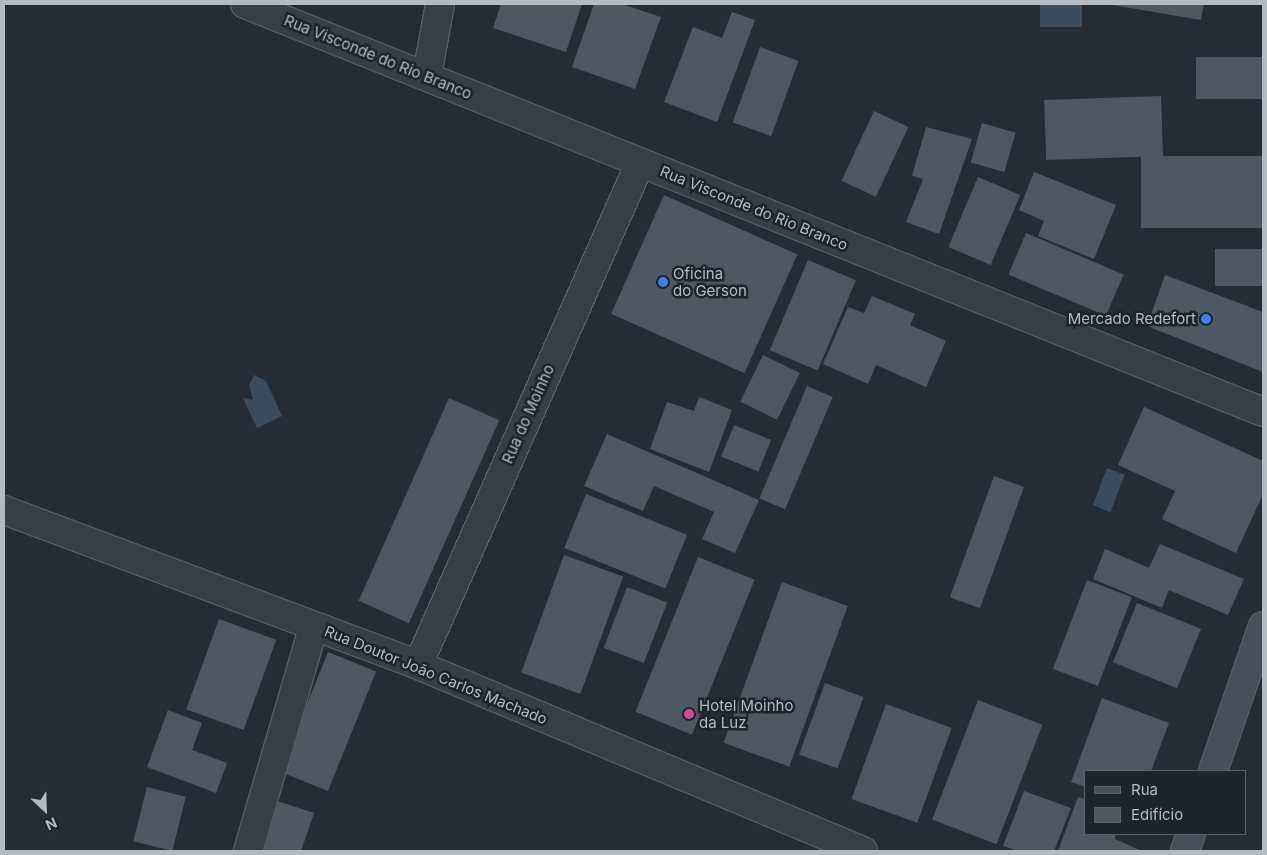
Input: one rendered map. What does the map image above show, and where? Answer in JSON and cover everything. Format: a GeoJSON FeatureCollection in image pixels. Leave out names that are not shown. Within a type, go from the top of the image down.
{"type":"FeatureCollection","features":[{"type":"Feature","properties":{"kind":"main road"},"geometry":{"type":"LineString","coordinates":[[1213,770],[1263,626]]}},
{"type":"Feature","properties":{"kind":"main road"},"geometry":{"type":"LineString","coordinates":[[1185,851],[1191,835]]}},
{"type":"Feature","properties":{"kind":"street","name":"Rua Visconde do Rio Branco"},"geometry":{"type":"LineString","coordinates":[[245,4],[427,75],[640,163],[1263,412]]}},
{"type":"Feature","properties":{"kind":"street"},"geometry":{"type":"LineString","coordinates":[[427,75],[440,4]]}},
{"type":"Feature","properties":{"kind":"street","name":"Rua do Moinho"},"geometry":{"type":"LineString","coordinates":[[418,665],[640,163]]}},
{"type":"Feature","properties":{"kind":"street","name":"Rua Doutor João Carlos Machado"},"geometry":{"type":"LineString","coordinates":[[4,510],[418,665],[863,851]]}},
{"type":"Feature","properties":{"kind":"street"},"geometry":{"type":"LineString","coordinates":[[248,851],[314,626]]}},
{"type":"Feature","properties":{"kind":"water"},"geometry":{"type":"Polygon","coordinates":[[[1040,4],[1082,4],[1082,27],[1040,27],[1040,4]]]}},
{"type":"Feature","properties":{"kind":"water"},"geometry":{"type":"Polygon","coordinates":[[[254,375],[266,381],[282,416],[257,428],[243,398],[253,400],[249,385],[254,375]]]}},
{"type":"Feature","properties":{"kind":"water"},"geometry":{"type":"Polygon","coordinates":[[[1107,468],[1125,475],[1110,512],[1093,505],[1107,468]]]}},
{"type":"Feature","properties":{"kind":"building"},"geometry":{"type":"Polygon","coordinates":[[[501,4],[582,4],[566,52],[493,28],[501,4]]]}},
{"type":"Feature","properties":{"kind":"building"},"geometry":{"type":"Polygon","coordinates":[[[594,4],[622,4],[661,17],[635,89],[572,67],[594,4]]]}},
{"type":"Feature","properties":{"kind":"building"},"geometry":{"type":"Polygon","coordinates":[[[1107,4],[1204,4],[1201,20],[1107,4]]]}},
{"type":"Feature","properties":{"kind":"building"},"geometry":{"type":"Polygon","coordinates":[[[732,12],[755,20],[717,122],[664,102],[693,27],[722,38],[732,12]]]}},
{"type":"Feature","properties":{"kind":"building"},"geometry":{"type":"Polygon","coordinates":[[[760,47],[799,61],[771,136],[733,122],[760,47]]]}},
{"type":"Feature","properties":{"kind":"building"},"geometry":{"type":"Polygon","coordinates":[[[1196,57],[1263,57],[1263,99],[1196,99],[1196,57]]]}},
{"type":"Feature","properties":{"kind":"building"},"geometry":{"type":"Polygon","coordinates":[[[1161,96],[1163,156],[1046,160],[1044,100],[1161,96]]]}},
{"type":"Feature","properties":{"kind":"building"},"geometry":{"type":"Polygon","coordinates":[[[874,111],[908,127],[876,197],[841,181],[874,111]]]}},
{"type":"Feature","properties":{"kind":"building"},"geometry":{"type":"Polygon","coordinates":[[[982,123],[1016,133],[1004,172],[971,162],[982,123]]]}},
{"type":"Feature","properties":{"kind":"building"},"geometry":{"type":"Polygon","coordinates":[[[926,127],[972,139],[939,234],[906,222],[923,179],[912,176],[926,127]]]}},
{"type":"Feature","properties":{"kind":"building"},"geometry":{"type":"Polygon","coordinates":[[[1141,156],[1263,156],[1263,228],[1141,228],[1141,156]]]}},
{"type":"Feature","properties":{"kind":"building"},"geometry":{"type":"Polygon","coordinates":[[[1034,172],[1116,205],[1094,259],[1038,236],[1044,221],[1019,210],[1034,172]]]}},
{"type":"Feature","properties":{"kind":"building"},"geometry":{"type":"Polygon","coordinates":[[[978,177],[1020,195],[991,265],[948,247],[978,177]]]}},
{"type":"Feature","properties":{"kind":"building"},"geometry":{"type":"Polygon","coordinates":[[[664,195],[797,254],[745,373],[611,314],[664,195]]]}},
{"type":"Feature","properties":{"kind":"building"},"geometry":{"type":"Polygon","coordinates":[[[1026,233],[1124,274],[1106,316],[1008,274],[1026,233]]]}},
{"type":"Feature","properties":{"kind":"building"},"geometry":{"type":"Polygon","coordinates":[[[1215,249],[1263,249],[1263,286],[1215,286],[1215,249]]]}},
{"type":"Feature","properties":{"kind":"building"},"geometry":{"type":"Polygon","coordinates":[[[808,260],[856,280],[818,371],[770,350],[808,260]]]}},
{"type":"Feature","properties":{"kind":"building","name":"Mercado Redefort"},"geometry":{"type":"Polygon","coordinates":[[[1165,275],[1263,312],[1263,372],[1147,326],[1165,275]]]}},
{"type":"Feature","properties":{"kind":"building"},"geometry":{"type":"Polygon","coordinates":[[[872,296],[915,314],[910,325],[946,341],[926,387],[876,365],[868,384],[823,364],[848,307],[864,313],[872,296]]]}},
{"type":"Feature","properties":{"kind":"building"},"geometry":{"type":"Polygon","coordinates":[[[763,355],[800,373],[777,420],[740,402],[763,355]]]}},
{"type":"Feature","properties":{"kind":"building"},"geometry":{"type":"Polygon","coordinates":[[[807,386],[833,397],[785,509],[759,498],[807,386]]]}},
{"type":"Feature","properties":{"kind":"building"},"geometry":{"type":"Polygon","coordinates":[[[699,397],[732,410],[709,472],[650,449],[667,402],[694,411],[699,397]]]}},
{"type":"Feature","properties":{"kind":"building"},"geometry":{"type":"Polygon","coordinates":[[[449,398],[499,420],[409,623],[359,601],[449,398]]]}},
{"type":"Feature","properties":{"kind":"building"},"geometry":{"type":"Polygon","coordinates":[[[1144,407],[1263,461],[1263,494],[1236,553],[1162,519],[1175,491],[1118,465],[1144,407]]]}},
{"type":"Feature","properties":{"kind":"building"},"geometry":{"type":"Polygon","coordinates":[[[734,425],[771,440],[758,472],[721,457],[734,425]]]}},
{"type":"Feature","properties":{"kind":"building"},"geometry":{"type":"Polygon","coordinates":[[[607,434],[759,500],[735,553],[702,539],[714,512],[654,486],[643,511],[584,486],[607,434]]]}},
{"type":"Feature","properties":{"kind":"building"},"geometry":{"type":"Polygon","coordinates":[[[994,476],[1024,487],[980,608],[950,597],[994,476]]]}},
{"type":"Feature","properties":{"kind":"building"},"geometry":{"type":"Polygon","coordinates":[[[586,494],[687,535],[665,589],[564,548],[586,494]]]}},
{"type":"Feature","properties":{"kind":"building"},"geometry":{"type":"Polygon","coordinates":[[[1160,544],[1244,579],[1228,615],[1169,590],[1162,608],[1093,579],[1105,549],[1149,568],[1160,544]]]}},
{"type":"Feature","properties":{"kind":"building"},"geometry":{"type":"Polygon","coordinates":[[[564,555],[623,577],[580,694],[521,672],[564,555]]]}},
{"type":"Feature","properties":{"kind":"building"},"geometry":{"type":"Polygon","coordinates":[[[698,557],[755,580],[692,735],[635,712],[698,557]]]}},
{"type":"Feature","properties":{"kind":"building"},"geometry":{"type":"Polygon","coordinates":[[[1087,580],[1132,597],[1098,686],[1053,669],[1087,580]]]}},
{"type":"Feature","properties":{"kind":"building"},"geometry":{"type":"Polygon","coordinates":[[[782,582],[848,606],[789,767],[724,743],[782,582]]]}},
{"type":"Feature","properties":{"kind":"building"},"geometry":{"type":"Polygon","coordinates":[[[627,587],[667,602],[644,663],[604,648],[627,587]]]}},
{"type":"Feature","properties":{"kind":"building"},"geometry":{"type":"Polygon","coordinates":[[[1137,603],[1201,629],[1177,688],[1113,662],[1137,603]]]}},
{"type":"Feature","properties":{"kind":"building"},"geometry":{"type":"Polygon","coordinates":[[[219,619],[276,640],[243,730],[186,709],[219,619]]]}},
{"type":"Feature","properties":{"kind":"building"},"geometry":{"type":"Polygon","coordinates":[[[328,652],[376,671],[328,791],[280,772],[328,652]]]}},
{"type":"Feature","properties":{"kind":"building"},"geometry":{"type":"Polygon","coordinates":[[[825,683],[864,697],[838,768],[799,754],[825,683]]]}},
{"type":"Feature","properties":{"kind":"building"},"geometry":{"type":"Polygon","coordinates":[[[1102,698],[1169,723],[1151,770],[1084,770],[1084,786],[1071,782],[1102,698]]]}},
{"type":"Feature","properties":{"kind":"building"},"geometry":{"type":"Polygon","coordinates":[[[978,700],[1042,725],[997,844],[932,819],[978,700]]]}},
{"type":"Feature","properties":{"kind":"building"},"geometry":{"type":"Polygon","coordinates":[[[886,704],[952,728],[917,823],[851,799],[886,704]]]}},
{"type":"Feature","properties":{"kind":"building"},"geometry":{"type":"Polygon","coordinates":[[[168,710],[202,723],[192,750],[227,763],[216,793],[147,767],[168,710]]]}},
{"type":"Feature","properties":{"kind":"building"},"geometry":{"type":"Polygon","coordinates":[[[147,787],[186,797],[172,851],[133,841],[147,787]]]}},
{"type":"Feature","properties":{"kind":"building"},"geometry":{"type":"Polygon","coordinates":[[[1024,791],[1071,808],[1054,851],[1018,851],[1003,846],[1024,791]]]}},
{"type":"Feature","properties":{"kind":"building"},"geometry":{"type":"Polygon","coordinates":[[[1078,797],[1084,798],[1084,835],[1116,835],[1115,839],[1142,851],[1058,851],[1078,797]]]}},
{"type":"Feature","properties":{"kind":"building"},"geometry":{"type":"Polygon","coordinates":[[[268,798],[314,813],[301,851],[250,851],[268,798]]]}},
{"type":"Feature","properties":{"kind":"place","name":"Oficina do Gerson"},"geometry":{"type":"Point","coordinates":[663,282]}},
{"type":"Feature","properties":{"kind":"place","name":"Mercado Redefort"},"geometry":{"type":"Point","coordinates":[1206,319]}},
{"type":"Feature","properties":{"kind":"place","name":"Hotel Moinho da Luz"},"geometry":{"type":"Point","coordinates":[689,714]}}]}
